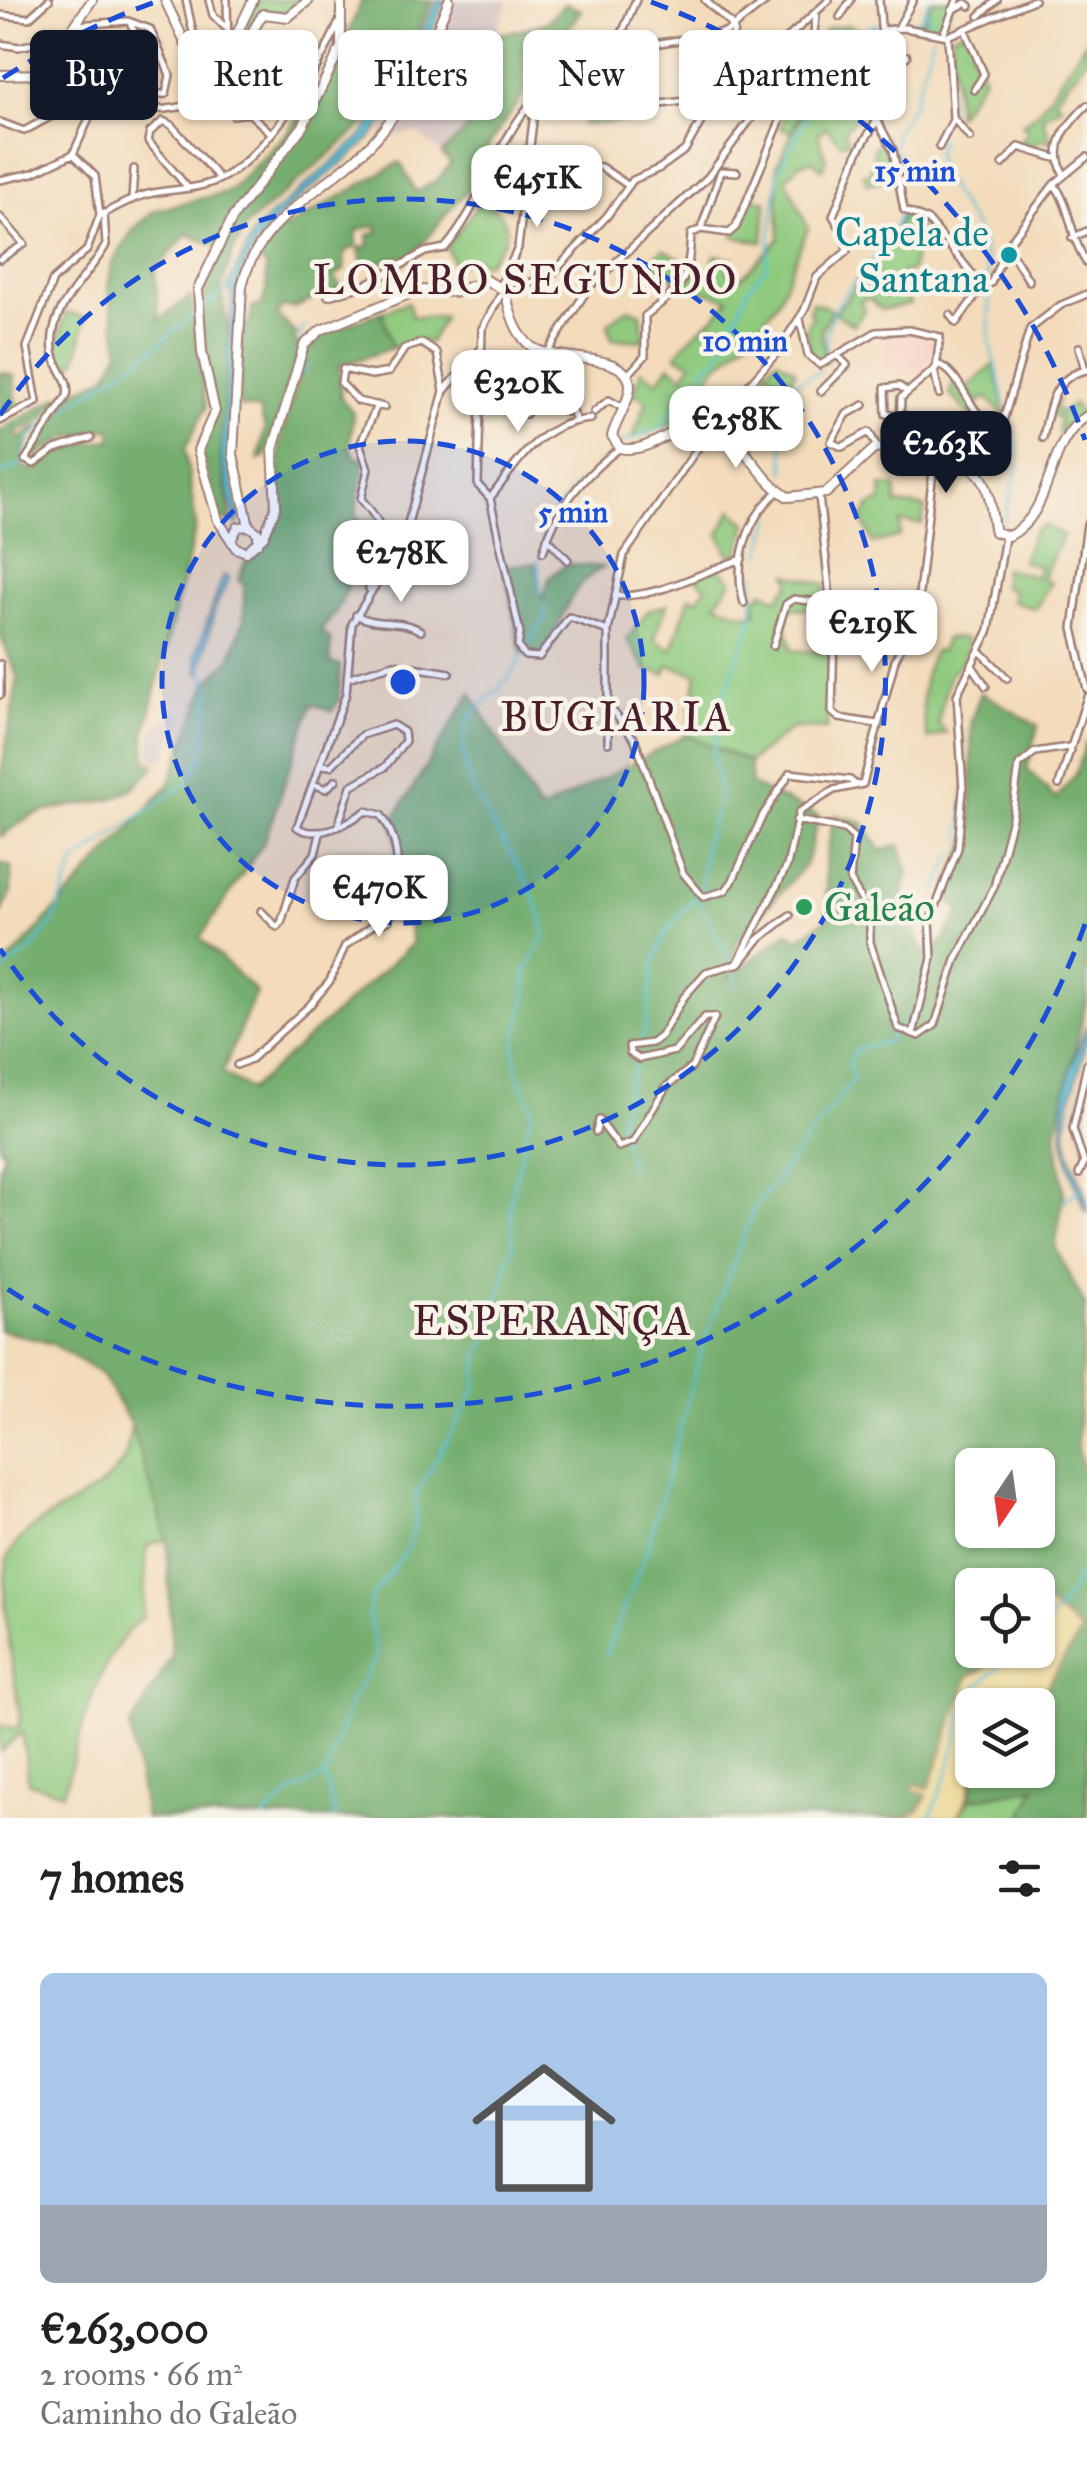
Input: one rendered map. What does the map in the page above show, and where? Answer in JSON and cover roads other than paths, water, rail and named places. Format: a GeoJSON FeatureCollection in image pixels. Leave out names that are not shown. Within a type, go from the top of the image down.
{"type":"FeatureCollection","features":[{"type":"Feature","properties":{"kind":"main road"},"geometry":{"type":"LineString","coordinates":[[73,30],[92,0]]}},
{"type":"Feature","properties":{"kind":"main road"},"geometry":{"type":"LineString","coordinates":[[165,0],[181,30]]}},
{"type":"Feature","properties":{"kind":"main road"},"geometry":{"type":"LineString","coordinates":[[236,30],[253,0]]}},
{"type":"Feature","properties":{"kind":"main road"},"geometry":{"type":"LineString","coordinates":[[253,30],[264,14],[288,17],[309,0]]}},
{"type":"Feature","properties":{"kind":"main road"},"geometry":{"type":"LineString","coordinates":[[236,545],[244,514],[233,454],[242,286],[249,262],[277,224],[382,130],[449,0]]}},
{"type":"Feature","properties":{"kind":"main road"},"geometry":{"type":"LineString","coordinates":[[342,1],[341,47],[304,126],[296,140],[268,167],[233,217],[200,284],[202,352],[215,411],[198,446],[222,526],[236,545],[251,551],[274,516],[278,498],[273,449],[299,374],[302,350],[315,334],[419,290],[456,292],[486,280],[504,293],[522,338],[547,353],[612,364],[627,376],[629,391],[616,445],[654,445],[692,426],[713,427],[735,443],[778,491],[794,498],[819,496],[878,449],[935,453],[981,478],[995,532],[1003,536],[1016,532],[1039,506],[1062,446],[1087,416]]}},
{"type":"Feature","properties":{"kind":"main road"},"geometry":{"type":"LineString","coordinates":[[0,76],[30,76]]}},
{"type":"Feature","properties":{"kind":"main road"},"geometry":{"type":"LineString","coordinates":[[222,526],[266,524],[274,516]]}},
{"type":"Feature","properties":{"kind":"main road"},"geometry":{"type":"LineString","coordinates":[[242,527],[258,533],[258,543]]}},
{"type":"Feature","properties":{"kind":"street"},"geometry":{"type":"LineString","coordinates":[[0,15],[29,18],[49,0]]}},
{"type":"Feature","properties":{"kind":"street"},"geometry":{"type":"LineString","coordinates":[[186,0],[192,30]]}},
{"type":"Feature","properties":{"kind":"street"},"geometry":{"type":"LineString","coordinates":[[209,0],[213,14],[225,28]]}},
{"type":"Feature","properties":{"kind":"street"},"geometry":{"type":"LineString","coordinates":[[225,28],[227,0]]}},
{"type":"Feature","properties":{"kind":"street"},"geometry":{"type":"LineString","coordinates":[[622,30],[636,0]]}},
{"type":"Feature","properties":{"kind":"street"},"geometry":{"type":"LineString","coordinates":[[705,0],[734,27]]}},
{"type":"Feature","properties":{"kind":"street"},"geometry":{"type":"LineString","coordinates":[[659,42],[734,27],[768,0]]}},
{"type":"Feature","properties":{"kind":"street"},"geometry":{"type":"LineString","coordinates":[[547,353],[589,287],[708,178],[764,101],[784,40],[830,0]]}},
{"type":"Feature","properties":{"kind":"street"},"geometry":{"type":"LineString","coordinates":[[840,16],[851,0]]}},
{"type":"Feature","properties":{"kind":"street"},"geometry":{"type":"LineString","coordinates":[[879,0],[882,30],[898,24],[943,35],[1034,0]]}},
{"type":"Feature","properties":{"kind":"street"},"geometry":{"type":"LineString","coordinates":[[898,24],[913,0]]}},
{"type":"Feature","properties":{"kind":"street"},"geometry":{"type":"LineString","coordinates":[[938,147],[951,130],[953,118],[943,35],[957,0]]}},
{"type":"Feature","properties":{"kind":"street"},"geometry":{"type":"LineString","coordinates":[[979,16],[997,0]]}},
{"type":"Feature","properties":{"kind":"street"},"geometry":{"type":"LineString","coordinates":[[952,10],[966,3],[970,6]]}},
{"type":"Feature","properties":{"kind":"street"},"geometry":{"type":"LineString","coordinates":[[816,16],[816,30]]}},
{"type":"Feature","properties":{"kind":"street"},"geometry":{"type":"LineString","coordinates":[[318,64],[342,19]]}},
{"type":"Feature","properties":{"kind":"street"},"geometry":{"type":"LineString","coordinates":[[128,21],[133,30]]}},
{"type":"Feature","properties":{"kind":"street"},"geometry":{"type":"LineString","coordinates":[[76,25],[128,21],[150,29],[170,75],[166,94],[175,107]]}},
{"type":"Feature","properties":{"kind":"street"},"geometry":{"type":"LineString","coordinates":[[504,293],[554,272],[608,216],[629,186],[665,165],[690,143],[729,72],[734,27]]}},
{"type":"Feature","properties":{"kind":"street"},"geometry":{"type":"LineString","coordinates":[[964,30],[984,74],[974,90]]}},
{"type":"Feature","properties":{"kind":"street"},"geometry":{"type":"LineString","coordinates":[[0,44],[30,44]]}},
{"type":"Feature","properties":{"kind":"street"},"geometry":{"type":"LineString","coordinates":[[158,94],[166,94]]}},
{"type":"Feature","properties":{"kind":"street"},"geometry":{"type":"LineString","coordinates":[[1064,175],[1055,158],[1064,128],[1087,105]]}},
{"type":"Feature","properties":{"kind":"street"},"geometry":{"type":"LineString","coordinates":[[158,108],[178,106]]}},
{"type":"Feature","properties":{"kind":"street"},"geometry":{"type":"LineString","coordinates":[[328,296],[363,286],[425,252],[444,248],[472,212],[497,156],[523,114]]}},
{"type":"Feature","properties":{"kind":"street"},"geometry":{"type":"LineString","coordinates":[[953,118],[970,138]]}},
{"type":"Feature","properties":{"kind":"street"},"geometry":{"type":"LineString","coordinates":[[0,122],[24,131],[44,120]]}},
{"type":"Feature","properties":{"kind":"street"},"geometry":{"type":"LineString","coordinates":[[0,180],[33,173],[72,154],[88,120]]}},
{"type":"Feature","properties":{"kind":"street"},"geometry":{"type":"LineString","coordinates":[[257,120],[271,133]]}},
{"type":"Feature","properties":{"kind":"street"},"geometry":{"type":"LineString","coordinates":[[0,421],[37,402],[28,347],[53,280],[87,250],[102,214],[132,200],[220,180],[281,120]]}},
{"type":"Feature","properties":{"kind":"street"},"geometry":{"type":"LineString","coordinates":[[532,120],[518,248],[504,293],[484,321],[478,485],[490,498],[520,633],[518,647],[530,657],[539,657],[567,617],[608,630]]}},
{"type":"Feature","properties":{"kind":"street"},"geometry":{"type":"LineString","coordinates":[[627,376],[645,356],[645,316],[679,292],[690,264],[691,234],[701,229],[734,230],[780,120]]}},
{"type":"Feature","properties":{"kind":"street"},"geometry":{"type":"LineString","coordinates":[[878,120],[892,150],[904,210],[929,221],[982,288]]}},
{"type":"Feature","properties":{"kind":"street"},"geometry":{"type":"LineString","coordinates":[[608,743],[608,630],[624,556],[713,427],[776,355],[800,319],[817,277],[847,251],[844,234],[833,216],[858,150],[878,120]]}},
{"type":"Feature","properties":{"kind":"street"},"geometry":{"type":"LineString","coordinates":[[188,189],[148,141],[150,132],[162,121],[171,125],[220,180]]}},
{"type":"Feature","properties":{"kind":"street"},"geometry":{"type":"LineString","coordinates":[[1003,164],[1019,147],[1055,158]]}},
{"type":"Feature","properties":{"kind":"street"},"geometry":{"type":"LineString","coordinates":[[72,154],[95,176],[106,245],[68,295],[54,340],[55,358],[69,385],[54,418],[29,448],[27,463],[34,464],[56,448],[91,438]]}},
{"type":"Feature","properties":{"kind":"street"},"geometry":{"type":"LineString","coordinates":[[950,314],[956,322],[982,288],[991,283],[1007,246],[1054,184],[1087,157]]}},
{"type":"Feature","properties":{"kind":"street"},"geometry":{"type":"LineString","coordinates":[[526,158],[601,167],[629,186]]}},
{"type":"Feature","properties":{"kind":"street"},"geometry":{"type":"LineString","coordinates":[[132,200],[134,169]]}},
{"type":"Feature","properties":{"kind":"street"},"geometry":{"type":"LineString","coordinates":[[701,229],[721,171],[737,172]]}},
{"type":"Feature","properties":{"kind":"street"},"geometry":{"type":"LineString","coordinates":[[1054,184],[1063,196],[1072,238],[1087,264]]}},
{"type":"Feature","properties":{"kind":"street"},"geometry":{"type":"LineString","coordinates":[[0,218],[24,242],[0,259]]}},
{"type":"Feature","properties":{"kind":"street"},"geometry":{"type":"LineString","coordinates":[[1072,238],[1087,231]]}},
{"type":"Feature","properties":{"kind":"street"},"geometry":{"type":"LineString","coordinates":[[1007,246],[1028,281]]}},
{"type":"Feature","properties":{"kind":"street"},"geometry":{"type":"LineString","coordinates":[[899,448],[906,390],[936,367],[949,369],[980,415],[1000,428],[1030,329],[1061,304],[1087,294]]}},
{"type":"Feature","properties":{"kind":"street"},"geometry":{"type":"LineString","coordinates":[[800,319],[808,355],[815,364],[826,365],[855,341],[886,330],[909,330],[942,339],[936,367],[939,394]]}},
{"type":"Feature","properties":{"kind":"street"},"geometry":{"type":"LineString","coordinates":[[237,1066],[251,1059],[309,1006],[330,981],[345,946],[382,918],[397,878],[397,855],[385,820],[366,811],[320,832],[297,827],[346,694],[356,615],[404,538],[444,390],[437,353],[415,343],[405,348],[392,371],[372,376],[342,371],[342,385],[355,399],[380,406],[360,446],[368,469],[361,498],[378,516],[383,534],[370,589]]}},
{"type":"Feature","properties":{"kind":"street"},"geometry":{"type":"LineString","coordinates":[[1043,438],[1056,390],[1070,376],[1086,370],[1079,347]]}},
{"type":"Feature","properties":{"kind":"street"},"geometry":{"type":"LineString","coordinates":[[444,390],[480,350]]}},
{"type":"Feature","properties":{"kind":"street"},"geometry":{"type":"LineString","coordinates":[[562,356],[556,374],[576,420]]}},
{"type":"Feature","properties":{"kind":"street"},"geometry":{"type":"LineString","coordinates":[[821,391],[846,365],[836,358]]}},
{"type":"Feature","properties":{"kind":"street"},"geometry":{"type":"LineString","coordinates":[[480,361],[510,383],[530,378],[566,412]]}},
{"type":"Feature","properties":{"kind":"street"},"geometry":{"type":"LineString","coordinates":[[900,417],[886,414],[885,388],[899,386],[906,390]]}},
{"type":"Feature","properties":{"kind":"street"},"geometry":{"type":"LineString","coordinates":[[526,414],[544,388]]}},
{"type":"Feature","properties":{"kind":"street"},"geometry":{"type":"LineString","coordinates":[[490,498],[512,463],[542,436],[592,416],[607,400],[622,408]]}},
{"type":"Feature","properties":{"kind":"street"},"geometry":{"type":"LineString","coordinates":[[864,404],[847,414],[831,442],[842,447],[869,432],[878,449]]}},
{"type":"Feature","properties":{"kind":"street"},"geometry":{"type":"LineString","coordinates":[[543,552],[569,496],[616,445]]}},
{"type":"Feature","properties":{"kind":"street"},"geometry":{"type":"LineString","coordinates":[[737,964],[787,866],[796,820],[823,796],[864,784],[895,660],[916,610],[935,453]]}},
{"type":"Feature","properties":{"kind":"street"},"geometry":{"type":"LineString","coordinates":[[744,603],[737,576],[742,559],[762,506],[778,491]]}},
{"type":"Feature","properties":{"kind":"street"},"geometry":{"type":"LineString","coordinates":[[819,496],[832,604],[832,712],[839,718],[877,724]]}},
{"type":"Feature","properties":{"kind":"street"},"geometry":{"type":"LineString","coordinates":[[1060,786],[1087,693],[1073,628],[1087,524]]}},
{"type":"Feature","properties":{"kind":"street"},"geometry":{"type":"LineString","coordinates":[[913,1035],[932,958],[930,922],[958,848],[963,790],[956,695],[981,652],[997,601],[1003,536]]}},
{"type":"Feature","properties":{"kind":"street"},"geometry":{"type":"LineString","coordinates":[[547,538],[568,560]]}},
{"type":"Feature","properties":{"kind":"street"},"geometry":{"type":"LineString","coordinates":[[615,596],[658,594],[710,567],[742,559]]}},
{"type":"Feature","properties":{"kind":"street"},"geometry":{"type":"LineString","coordinates":[[773,646],[786,604],[794,600],[832,604]]}},
{"type":"Feature","properties":{"kind":"street"},"geometry":{"type":"LineString","coordinates":[[356,615],[369,622],[402,622],[421,631]]}},
{"type":"Feature","properties":{"kind":"street"},"geometry":{"type":"LineString","coordinates":[[981,652],[1006,678]]}},
{"type":"Feature","properties":{"kind":"street"},"geometry":{"type":"LineString","coordinates":[[0,664],[0,695]]}},
{"type":"Feature","properties":{"kind":"street"},"geometry":{"type":"LineString","coordinates":[[347,678],[394,664],[450,673]]}},
{"type":"Feature","properties":{"kind":"street"},"geometry":{"type":"LineString","coordinates":[[973,666],[986,686]]}},
{"type":"Feature","properties":{"kind":"street"},"geometry":{"type":"LineString","coordinates":[[610,708],[634,740],[683,873],[698,894],[716,896],[732,882],[763,814],[790,773],[850,780],[856,785]]}},
{"type":"Feature","properties":{"kind":"street"},"geometry":{"type":"LineString","coordinates":[[321,765],[331,766],[365,733],[393,725],[404,732],[405,741],[385,767],[351,786],[338,826]]}},
{"type":"Feature","properties":{"kind":"street"},"geometry":{"type":"LineString","coordinates":[[796,820],[844,829],[854,838],[850,880],[870,915],[870,942],[900,1030],[925,1034],[935,1025],[956,960],[994,887],[1012,818],[1018,765],[1036,752],[1070,747]]}},
{"type":"Feature","properties":{"kind":"street"},"geometry":{"type":"LineString","coordinates":[[313,784],[326,789],[336,780]]}},
{"type":"Feature","properties":{"kind":"street"},"geometry":{"type":"LineString","coordinates":[[262,911],[276,926],[281,923],[294,878],[315,854],[320,832]]}},
{"type":"Feature","properties":{"kind":"street"},"geometry":{"type":"LineString","coordinates":[[596,1132],[595,1124],[602,1121],[619,1147],[633,1142],[666,1087],[692,1068],[703,1035],[716,1020],[712,1015],[705,1017],[668,1054],[639,1059],[632,1056],[629,1046],[652,1043],[661,1036],[684,997],[706,972],[737,964],[790,915]]}},
{"type":"Feature","properties":{"kind":"street"},"geometry":{"type":"LineString","coordinates":[[1079,1174],[1084,1162],[1073,1129],[1087,1064]]}},
{"type":"Feature","properties":{"kind":"water"},"geometry":{"type":"Polygon","coordinates":[[[438,0],[445,0],[432,30],[423,30],[438,0]]]}},
{"type":"Feature","properties":{"kind":"water"},"geometry":{"type":"Polygon","coordinates":[[[375,120],[386,120],[359,149],[278,218],[248,260],[239,285],[229,451],[240,517],[236,524],[221,458],[232,292],[227,289],[256,229],[361,137],[375,120]]]}},
{"type":"Feature","properties":{"kind":"water"},"geometry":{"type":"Polygon","coordinates":[[[223,576],[229,578],[215,608],[200,674],[196,655],[223,576]]]}},
{"type":"Feature","properties":{"kind":"water"},"geometry":{"type":"Polygon","coordinates":[[[1087,1025],[1066,1128],[1087,1213],[1069,1162],[1063,1119],[1069,1076],[1087,1025]]]}},
{"type":"Feature","properties":{"kind":"waterway"},"geometry":{"type":"LineString","coordinates":[[621,443],[663,427],[679,395],[700,384],[705,366],[718,358],[748,289],[766,267],[779,169],[829,66],[876,25],[872,25],[921,19],[929,0]]}},
{"type":"Feature","properties":{"kind":"waterway"},"geometry":{"type":"LineString","coordinates":[[926,11],[935,30]]}},
{"type":"Feature","properties":{"kind":"waterway"},"geometry":{"type":"LineString","coordinates":[[895,146],[894,133],[914,102],[933,37]]}},
{"type":"Feature","properties":{"kind":"waterway"},"geometry":{"type":"LineString","coordinates":[[948,77],[950,119]]}},
{"type":"Feature","properties":{"kind":"waterway"},"geometry":{"type":"LineString","coordinates":[[941,139],[937,149],[942,174],[979,236],[988,282]]}},
{"type":"Feature","properties":{"kind":"waterway"},"geometry":{"type":"LineString","coordinates":[[896,151],[898,162]]}},
{"type":"Feature","properties":{"kind":"waterway"},"geometry":{"type":"LineString","coordinates":[[828,360],[826,338],[831,318],[894,230],[901,209]]}},
{"type":"Feature","properties":{"kind":"waterway"},"geometry":{"type":"LineString","coordinates":[[201,308],[228,290]]}},
{"type":"Feature","properties":{"kind":"waterway"},"geometry":{"type":"LineString","coordinates":[[989,292],[989,339],[1005,404]]}},
{"type":"Feature","properties":{"kind":"waterway"},"geometry":{"type":"LineString","coordinates":[[60,412],[149,352],[195,313]]}},
{"type":"Feature","properties":{"kind":"waterway"},"geometry":{"type":"LineString","coordinates":[[304,340],[298,335],[306,326]]}},
{"type":"Feature","properties":{"kind":"waterway"},"geometry":{"type":"LineString","coordinates":[[304,373],[308,346]]}},
{"type":"Feature","properties":{"kind":"waterway"},"geometry":{"type":"LineString","coordinates":[[785,472],[780,407],[796,382],[822,371]]}},
{"type":"Feature","properties":{"kind":"waterway"},"geometry":{"type":"LineString","coordinates":[[1009,414],[1010,420]]}},
{"type":"Feature","properties":{"kind":"waterway"},"geometry":{"type":"LineString","coordinates":[[0,474],[21,464],[30,439],[50,419]]}},
{"type":"Feature","properties":{"kind":"waterway"},"geometry":{"type":"LineString","coordinates":[[1012,424],[1019,458]]}},
{"type":"Feature","properties":{"kind":"waterway"},"geometry":{"type":"LineString","coordinates":[[1003,523],[1019,464]]}},
{"type":"Feature","properties":{"kind":"waterway"},"geometry":{"type":"LineString","coordinates":[[542,540],[548,519],[578,483]]}},
{"type":"Feature","properties":{"kind":"waterway"},"geometry":{"type":"LineString","coordinates":[[761,554],[771,516]]}},
{"type":"Feature","properties":{"kind":"waterway"},"geometry":{"type":"LineString","coordinates":[[538,559],[541,595]]}},
{"type":"Feature","properties":{"kind":"waterway"},"geometry":{"type":"LineString","coordinates":[[701,891],[705,843],[720,799],[714,752],[719,710],[753,617],[755,575]]}},
{"type":"Feature","properties":{"kind":"waterway"},"geometry":{"type":"LineString","coordinates":[[265,1818],[288,1795],[325,1775],[351,1700],[377,1656],[369,1616],[371,1598],[407,1550],[416,1521],[416,1495],[475,1391],[479,1355],[489,1337],[513,1243],[510,1203],[532,1109],[517,1072],[514,1046],[525,1004],[526,971],[545,936],[527,882],[470,781],[464,756],[465,731],[476,710],[515,668],[546,618],[544,607]]}},
{"type":"Feature","properties":{"kind":"waterway"},"geometry":{"type":"LineString","coordinates":[[0,973],[30,951],[54,920],[75,862],[186,783],[202,759],[210,690],[202,667]]}},
{"type":"Feature","properties":{"kind":"waterway"},"geometry":{"type":"LineString","coordinates":[[961,728],[964,760]]}},
{"type":"Feature","properties":{"kind":"waterway"},"geometry":{"type":"LineString","coordinates":[[961,839],[965,788]]}},
{"type":"Feature","properties":{"kind":"waterway"},"geometry":{"type":"LineString","coordinates":[[936,892],[950,860]]}},
{"type":"Feature","properties":{"kind":"waterway"},"geometry":{"type":"LineString","coordinates":[[642,1042],[659,948],[679,915],[696,897]]}},
{"type":"Feature","properties":{"kind":"waterway"},"geometry":{"type":"LineString","coordinates":[[933,905],[935,898]]}},
{"type":"Feature","properties":{"kind":"waterway"},"geometry":{"type":"LineString","coordinates":[[697,900],[732,963]]}},
{"type":"Feature","properties":{"kind":"waterway"},"geometry":{"type":"LineString","coordinates":[[734,970],[735,985]]}},
{"type":"Feature","properties":{"kind":"waterway"},"geometry":{"type":"LineString","coordinates":[[901,1027],[920,999]]}},
{"type":"Feature","properties":{"kind":"waterway"},"geometry":{"type":"LineString","coordinates":[[605,1655],[646,1553],[702,1347],[754,1208],[854,1079],[848,1065],[858,1048],[887,1042],[895,1033]]}},
{"type":"Feature","properties":{"kind":"waterway"},"geometry":{"type":"LineString","coordinates":[[625,1144],[619,1120],[636,1061]]}},
{"type":"Feature","properties":{"kind":"waterway"},"geometry":{"type":"LineString","coordinates":[[627,1150],[630,1170]]}},
{"type":"Feature","properties":{"kind":"waterway"},"geometry":{"type":"LineString","coordinates":[[1064,1201],[1079,1190]]}},
{"type":"Feature","properties":{"kind":"waterway"},"geometry":{"type":"LineString","coordinates":[[1055,1615],[1087,1564]]}},
{"type":"Feature","properties":{"kind":"waterway"},"geometry":{"type":"LineString","coordinates":[[930,1818],[948,1772],[967,1696],[997,1668]]}},
{"type":"Feature","properties":{"kind":"waterway"},"geometry":{"type":"LineString","coordinates":[[325,1776],[335,1818]]}},
{"type":"Feature","properties":{"kind":"place","name":"Capela de Santana"},"geometry":{"type":"Point","coordinates":[1009,255]}},
{"type":"Feature","properties":{"kind":"place","name":"Galeão"},"geometry":{"type":"Point","coordinates":[804,907]}},
{"type":"Feature","properties":{"kind":"district","name":"LOMBO SEGUNDO"},"geometry":{"type":"Point","coordinates":[526,280]}},
{"type":"Feature","properties":{"kind":"district","name":"BUGIARIA"},"geometry":{"type":"Point","coordinates":[617,717]}},
{"type":"Feature","properties":{"kind":"district","name":"ESPERANÇA"},"geometry":{"type":"Point","coordinates":[553,1321]}}]}
